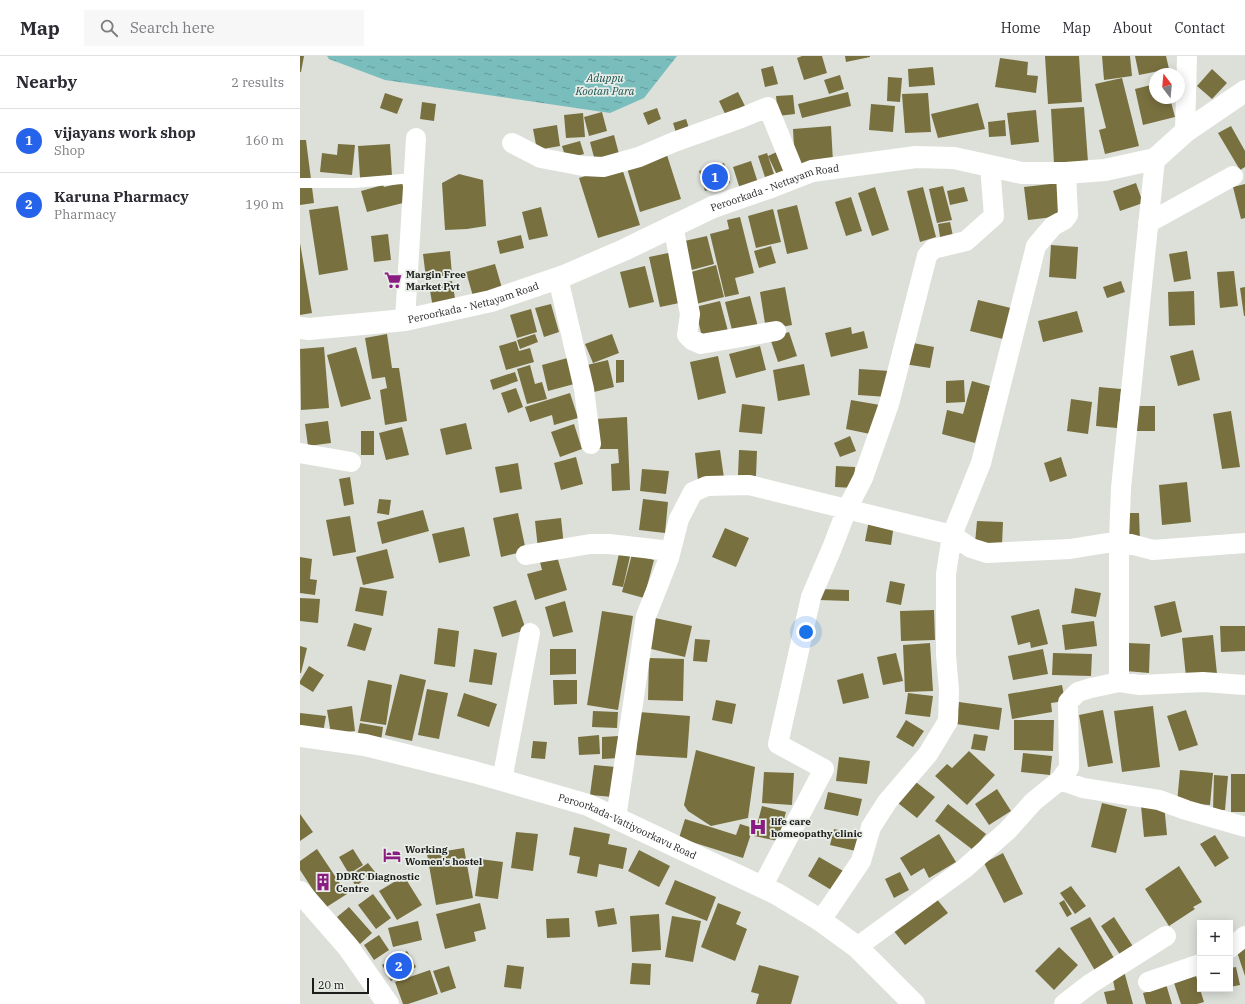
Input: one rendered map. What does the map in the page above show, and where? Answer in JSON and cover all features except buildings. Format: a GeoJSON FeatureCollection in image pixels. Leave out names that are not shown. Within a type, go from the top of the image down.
{"type":"FeatureCollection","features":[{"type":"Feature","properties":{"kind":"street"},"geometry":{"type":"LineString","coordinates":[[1185,132],[1188,56]]}},
{"type":"Feature","properties":{"kind":"street","name":"Peroorkada - Nettayam Road"},"geometry":{"type":"LineString","coordinates":[[300,328],[309,329],[405,320],[491,301],[558,278],[624,250],[713,207],[812,171],[916,157],[954,158],[1022,173],[1066,173],[1105,170],[1155,159],[1185,132],[1245,91]]}},
{"type":"Feature","properties":{"kind":"street"},"geometry":{"type":"LineString","coordinates":[[512,143],[541,158],[583,166],[603,167],[640,158],[674,142],[768,107],[796,176]]}},
{"type":"Feature","properties":{"kind":"street"},"geometry":{"type":"LineString","coordinates":[[405,320],[416,138]]}},
{"type":"Feature","properties":{"kind":"street"},"geometry":{"type":"LineString","coordinates":[[1119,682],[1119,541],[1121,488],[1155,159]]}},
{"type":"Feature","properties":{"kind":"street"},"geometry":{"type":"LineString","coordinates":[[762,887],[824,769],[778,744],[810,597],[832,548],[847,509],[863,478],[889,404],[927,256],[933,249],[966,241],[994,216],[990,166]]}},
{"type":"Feature","properties":{"kind":"street"},"geometry":{"type":"LineString","coordinates":[[820,920],[861,861],[871,827],[887,802],[928,754],[948,721],[950,690],[946,655],[946,574],[952,536],[981,463],[1036,246],[1053,226],[1064,220],[1068,215],[1066,173]]}},
{"type":"Feature","properties":{"kind":"street"},"geometry":{"type":"LineString","coordinates":[[1148,223],[1233,176]]}},
{"type":"Feature","properties":{"kind":"street"},"geometry":{"type":"LineString","coordinates":[[674,225],[690,314],[687,335],[692,340],[701,344],[776,331]]}},
{"type":"Feature","properties":{"kind":"street"},"geometry":{"type":"LineString","coordinates":[[558,278],[584,389],[591,444]]}},
{"type":"Feature","properties":{"kind":"street"},"geometry":{"type":"LineString","coordinates":[[300,453],[351,462]]}},
{"type":"Feature","properties":{"kind":"street"},"geometry":{"type":"LineString","coordinates":[[616,818],[646,616],[670,551],[679,519],[693,492],[707,486],[749,485],[952,536],[971,548],[987,553],[1070,549],[1119,541],[1154,550],[1245,543]]}},
{"type":"Feature","properties":{"kind":"street"},"geometry":{"type":"LineString","coordinates":[[526,555],[590,544],[609,544],[670,551]]}},
{"type":"Feature","properties":{"kind":"street"},"geometry":{"type":"LineString","coordinates":[[502,780],[530,633]]}},
{"type":"Feature","properties":{"kind":"street"},"geometry":{"type":"LineString","coordinates":[[858,947],[964,869],[1008,830],[1033,802],[1060,780],[1068,768],[1068,702],[1078,692],[1119,682],[1140,685],[1203,682],[1245,685]]}},
{"type":"Feature","properties":{"kind":"street","name":"Peroorkada-Vattiyoorkavu Road"},"geometry":{"type":"LineString","coordinates":[[300,736],[365,744],[502,780],[588,805],[777,894],[820,920],[858,947],[914,1004]]}},
{"type":"Feature","properties":{"kind":"street"},"geometry":{"type":"LineString","coordinates":[[1060,780],[1083,788],[1159,800],[1186,810],[1245,827]]}},
{"type":"Feature","properties":{"kind":"street"},"geometry":{"type":"LineString","coordinates":[[300,892],[348,947],[388,1004]]}},
{"type":"Feature","properties":{"kind":"street"},"geometry":{"type":"LineString","coordinates":[[1064,1004],[1090,984],[1166,936]]}},
{"type":"Feature","properties":{"kind":"street"},"geometry":{"type":"LineString","coordinates":[[1233,946],[1245,936]]}},
{"type":"Feature","properties":{"kind":"street"},"geometry":{"type":"LineString","coordinates":[[1148,982],[1197,965]]}},
{"type":"Feature","properties":{"kind":"lane"},"geometry":{"type":"LineString","coordinates":[[300,183],[354,183],[414,178]]}},
{"type":"Feature","properties":{"kind":"water","name":"Aduppu Kootan Para"},"geometry":{"type":"Polygon","coordinates":[[[327,56],[677,56],[644,98],[610,113],[385,80],[329,59],[327,56]]]}},
{"type":"Feature","properties":{"kind":"place","name":"vijayans work shop"},"geometry":{"type":"Point","coordinates":[715,177]}},
{"type":"Feature","properties":{"kind":"place","name":"Margin Free Market Pvt"},"geometry":{"type":"Point","coordinates":[393,280]}},
{"type":"Feature","properties":{"kind":"place","name":"life care homeopathy clinic"},"geometry":{"type":"Point","coordinates":[758,827]}},
{"type":"Feature","properties":{"kind":"place","name":"Working Women's hostel"},"geometry":{"type":"Point","coordinates":[392,855]}},
{"type":"Feature","properties":{"kind":"place","name":"DDRC Diagnostic Centre"},"geometry":{"type":"Point","coordinates":[323,882]}},
{"type":"Feature","properties":{"kind":"place","name":"Karuna Pharmacy"},"geometry":{"type":"Point","coordinates":[399,966]}}]}
